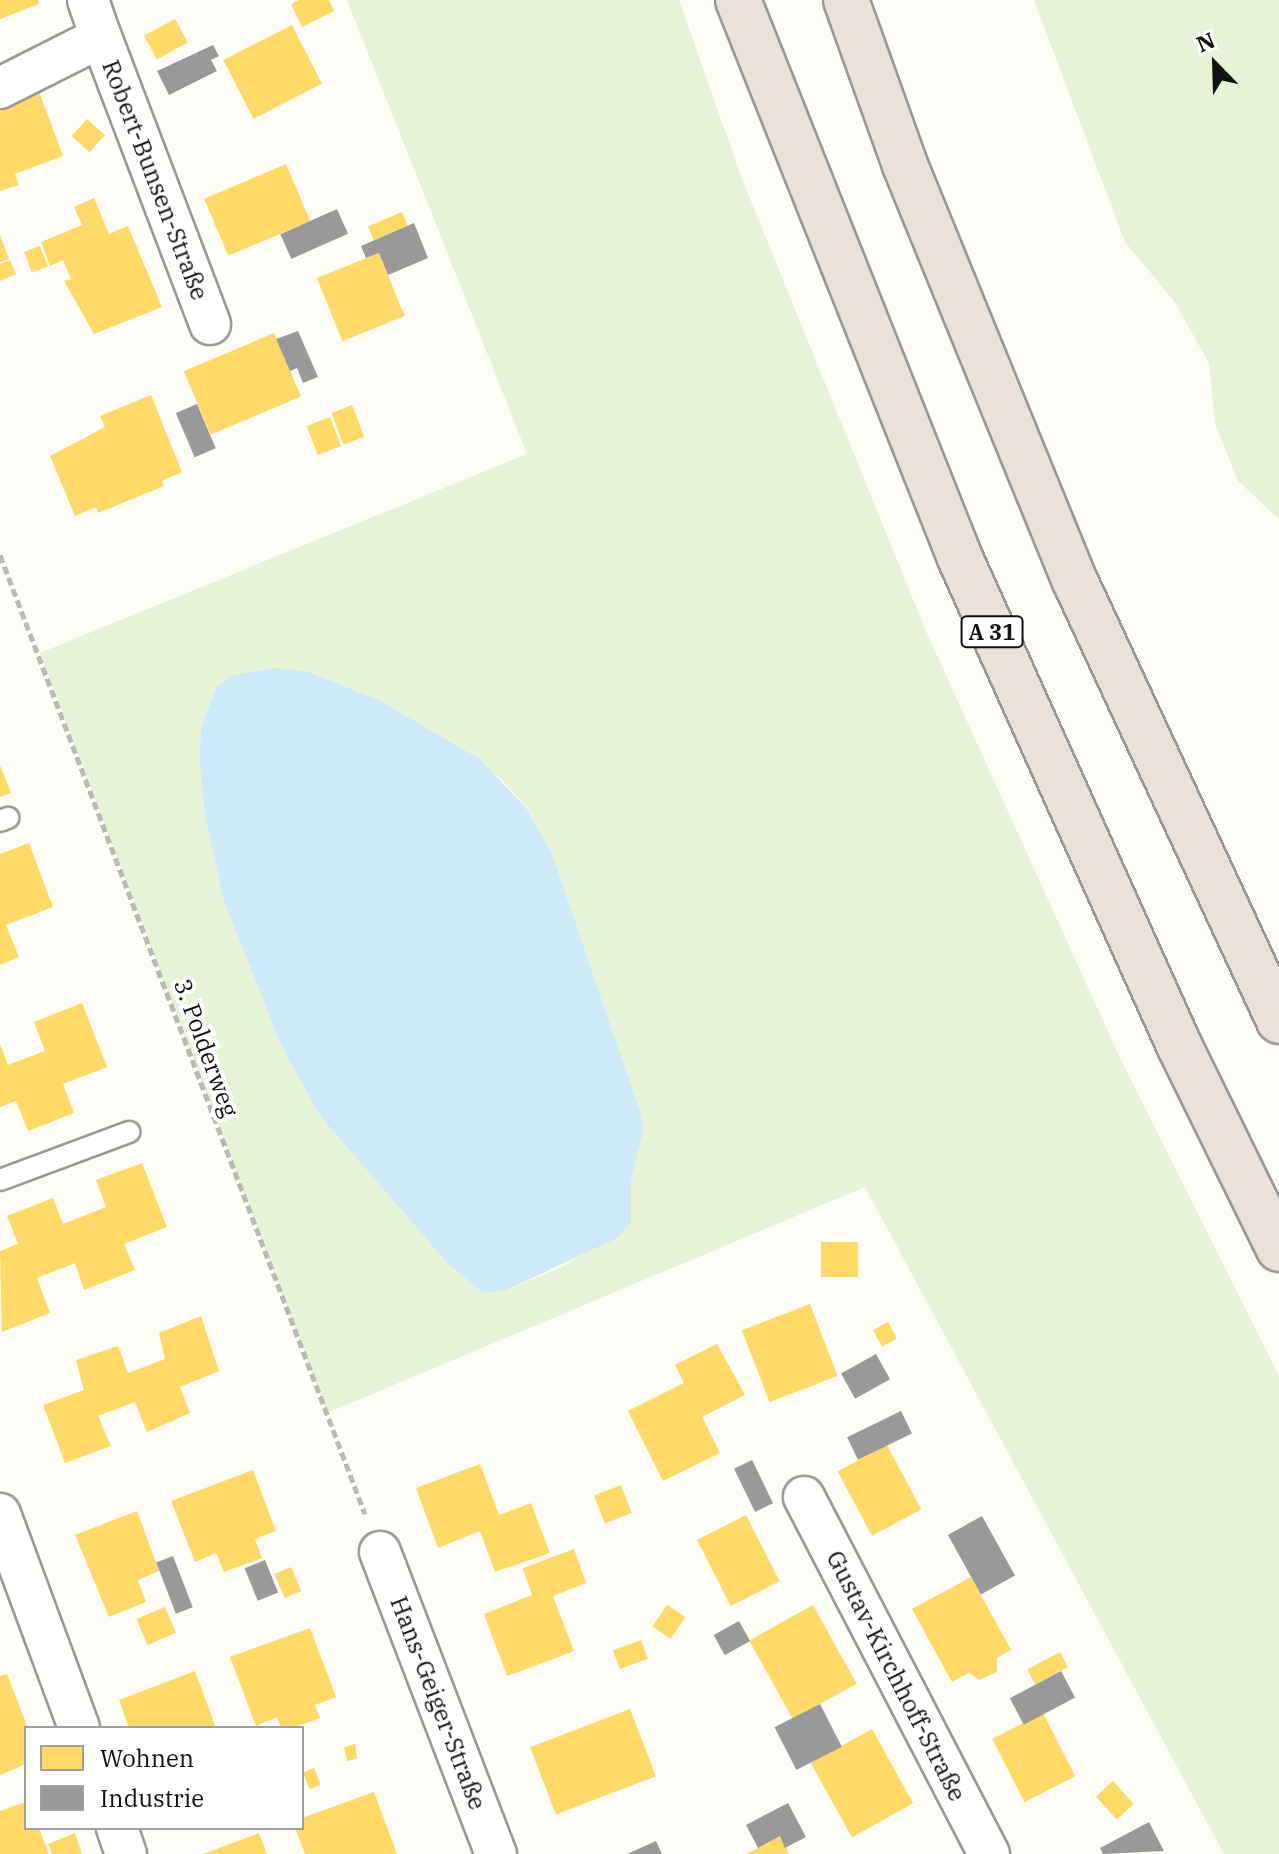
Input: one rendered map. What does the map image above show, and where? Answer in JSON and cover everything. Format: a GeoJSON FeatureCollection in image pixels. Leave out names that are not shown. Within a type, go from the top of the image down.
{"type":"FeatureCollection","features":[{"type":"Feature","properties":{"kind":"highway","name":"A 31"},"geometry":{"type":"LineString","coordinates":[[738,0],[902,421],[978,600],[1179,1045],[1279,1249]]}},
{"type":"Feature","properties":{"kind":"highway"},"geometry":{"type":"LineString","coordinates":[[846,0],[905,165],[1075,581],[1279,1021]]}},
{"type":"Feature","properties":{"kind":"street","name":"Robert-Bunsen-Straße"},"geometry":{"type":"LineString","coordinates":[[88,0],[210,324]]}},
{"type":"Feature","properties":{"kind":"street","name":"Robert-Bunsen-Straße"},"geometry":{"type":"LineString","coordinates":[[0,88],[101,37]]}},
{"type":"Feature","properties":{"kind":"street","name":"Gustav-Kirchhoff-Straße"},"geometry":{"type":"LineString","coordinates":[[804,1497],[989,1854]]}},
{"type":"Feature","properties":{"kind":"street"},"geometry":{"type":"LineString","coordinates":[[0,1514],[78,1726]]}},
{"type":"Feature","properties":{"kind":"street","name":"Hans-Geiger-Straße"},"geometry":{"type":"LineString","coordinates":[[380,1552],[496,1854]]}},
{"type":"Feature","properties":{"kind":"street"},"geometry":{"type":"LineString","coordinates":[[118,1830],[126,1854]]}},
{"type":"Feature","properties":{"kind":"lane"},"geometry":{"type":"LineString","coordinates":[[0,1180],[129,1132]]}},
{"type":"Feature","properties":{"kind":"path","name":"3. Polderweg"},"geometry":{"type":"LineString","coordinates":[[0,555],[380,1552]]}},
{"type":"Feature","properties":{"kind":"green space"},"geometry":{"type":"Polygon","coordinates":[[[347,0],[679,0],[742,179],[926,631],[1121,1060],[1279,1376],[1279,1854],[1224,1854],[865,1187],[327,1413],[40,653],[527,454],[347,0]],[[309,672],[201,729],[206,821],[224,901],[280,1043],[320,1116],[448,1264],[483,1293],[505,1291],[563,1266],[627,1228],[631,1181],[644,1129],[641,1114],[551,851],[527,808],[502,780],[462,748],[381,701],[309,672]]]}},
{"type":"Feature","properties":{"kind":"green space"},"geometry":{"type":"Polygon","coordinates":[[[1034,0],[1279,0],[1279,519],[1238,481],[1215,424],[1209,363],[1174,301],[1125,242],[1034,0]]]}},
{"type":"Feature","properties":{"kind":"water"},"geometry":{"type":"Polygon","coordinates":[[[274,668],[309,672],[381,701],[480,759],[527,809],[551,851],[641,1114],[644,1129],[631,1181],[631,1222],[619,1237],[505,1291],[483,1293],[448,1264],[320,1116],[280,1043],[224,901],[206,821],[200,764],[201,729],[216,688],[231,676],[274,668]]]}},
{"type":"Feature","properties":{"kind":"building: Wohnen"},"geometry":{"type":"Polygon","coordinates":[[[0,0],[38,0],[39,4],[0,19],[0,0]]]}},
{"type":"Feature","properties":{"kind":"building: Wohnen"},"geometry":{"type":"Polygon","coordinates":[[[299,0],[329,0],[334,11],[302,27],[291,4],[299,0]]]}},
{"type":"Feature","properties":{"kind":"building: Wohnen"},"geometry":{"type":"Polygon","coordinates":[[[175,19],[188,43],[157,59],[144,35],[175,19]]]}},
{"type":"Feature","properties":{"kind":"building: Wohnen"},"geometry":{"type":"Polygon","coordinates":[[[292,25],[322,84],[253,119],[223,60],[292,25]]]}},
{"type":"Feature","properties":{"kind":"building: Wohnen"},"geometry":{"type":"Polygon","coordinates":[[[37,86],[63,156],[15,174],[19,185],[0,191],[0,99],[37,86]]]}},
{"type":"Feature","properties":{"kind":"building: Wohnen"},"geometry":{"type":"Polygon","coordinates":[[[87,119],[105,135],[89,152],[72,136],[87,119]]]}},
{"type":"Feature","properties":{"kind":"building: Wohnen"},"geometry":{"type":"Polygon","coordinates":[[[286,164],[310,221],[228,256],[204,199],[286,164]]]}},
{"type":"Feature","properties":{"kind":"building: Wohnen"},"geometry":{"type":"Polygon","coordinates":[[[94,198],[109,234],[128,226],[162,307],[94,334],[64,281],[71,279],[63,260],[50,266],[41,242],[82,225],[74,207],[94,198]]]}},
{"type":"Feature","properties":{"kind":"building: Wohnen"},"geometry":{"type":"Polygon","coordinates":[[[402,212],[408,226],[374,240],[368,226],[402,212]]]}},
{"type":"Feature","properties":{"kind":"building: Wohnen"},"geometry":{"type":"Polygon","coordinates":[[[0,235],[9,259],[0,262],[0,235]]]}},
{"type":"Feature","properties":{"kind":"building: Wohnen"},"geometry":{"type":"Polygon","coordinates":[[[40,246],[48,267],[32,273],[24,252],[40,246]]]}},
{"type":"Feature","properties":{"kind":"building: Wohnen"},"geometry":{"type":"Polygon","coordinates":[[[379,253],[404,316],[342,341],[317,278],[379,253]]]}},
{"type":"Feature","properties":{"kind":"building: Wohnen"},"geometry":{"type":"Polygon","coordinates":[[[10,260],[16,274],[0,281],[0,264],[10,260]]]}},
{"type":"Feature","properties":{"kind":"building: Wohnen"},"geometry":{"type":"Polygon","coordinates":[[[274,333],[301,397],[211,435],[184,371],[274,333]]]}},
{"type":"Feature","properties":{"kind":"building: Wohnen"},"geometry":{"type":"Polygon","coordinates":[[[151,395],[182,472],[162,481],[164,486],[98,513],[96,507],[75,516],[50,456],[105,427],[100,416],[151,395]]]}},
{"type":"Feature","properties":{"kind":"building: Wohnen"},"geometry":{"type":"Polygon","coordinates":[[[352,405],[364,437],[344,445],[331,413],[352,405]]]}},
{"type":"Feature","properties":{"kind":"building: Wohnen"},"geometry":{"type":"Polygon","coordinates":[[[330,417],[341,446],[318,455],[307,426],[330,417]]]}},
{"type":"Feature","properties":{"kind":"building: Wohnen"},"geometry":{"type":"Polygon","coordinates":[[[0,765],[11,793],[0,797],[0,765]]]}},
{"type":"Feature","properties":{"kind":"building: Wohnen"},"geometry":{"type":"Polygon","coordinates":[[[29,843],[53,907],[6,925],[19,957],[0,965],[0,854],[29,843]]]}},
{"type":"Feature","properties":{"kind":"building: Wohnen"},"geometry":{"type":"Polygon","coordinates":[[[82,1003],[107,1067],[63,1084],[74,1113],[28,1131],[16,1101],[0,1107],[0,1044],[8,1065],[45,1051],[34,1022],[82,1003]]]}},
{"type":"Feature","properties":{"kind":"building: Wohnen"},"geometry":{"type":"Polygon","coordinates":[[[142,1163],[167,1227],[124,1244],[135,1270],[84,1290],[75,1263],[37,1278],[50,1313],[2,1332],[0,1251],[18,1244],[7,1216],[53,1198],[63,1224],[106,1207],[96,1180],[142,1163]]]}},
{"type":"Feature","properties":{"kind":"building: Wohnen"},"geometry":{"type":"Polygon","coordinates":[[[821,1242],[858,1242],[858,1277],[821,1277],[821,1242]]]}},
{"type":"Feature","properties":{"kind":"building: Wohnen"},"geometry":{"type":"Polygon","coordinates":[[[810,1304],[838,1376],[769,1402],[742,1330],[810,1304]]]}},
{"type":"Feature","properties":{"kind":"building: Wohnen"},"geometry":{"type":"Polygon","coordinates":[[[201,1316],[219,1371],[180,1387],[190,1413],[147,1432],[135,1402],[98,1416],[111,1446],[65,1463],[43,1405],[84,1390],[76,1360],[118,1346],[128,1373],[165,1359],[159,1333],[201,1316]]]}},
{"type":"Feature","properties":{"kind":"building: Wohnen"},"geometry":{"type":"Polygon","coordinates":[[[888,1322],[897,1339],[882,1347],[873,1330],[888,1322]]]}},
{"type":"Feature","properties":{"kind":"building: Wohnen"},"geometry":{"type":"Polygon","coordinates":[[[717,1344],[745,1395],[702,1417],[720,1453],[663,1481],[628,1411],[684,1383],[675,1365],[717,1344]]]}},
{"type":"Feature","properties":{"kind":"building: Wohnen"},"geometry":{"type":"Polygon","coordinates":[[[887,1445],[921,1509],[872,1536],[838,1471],[887,1445]]]}},
{"type":"Feature","properties":{"kind":"building: Wohnen"},"geometry":{"type":"Polygon","coordinates":[[[480,1464],[499,1515],[531,1503],[550,1553],[495,1572],[480,1531],[438,1548],[416,1488],[480,1464]]]}},
{"type":"Feature","properties":{"kind":"building: Wohnen"},"geometry":{"type":"Polygon","coordinates":[[[253,1470],[276,1531],[255,1539],[262,1558],[224,1572],[216,1553],[195,1562],[171,1501],[253,1470]]]}},
{"type":"Feature","properties":{"kind":"building: Wohnen"},"geometry":{"type":"Polygon","coordinates":[[[621,1485],[632,1513],[605,1523],[594,1495],[621,1485]]]}},
{"type":"Feature","properties":{"kind":"building: Wohnen"},"geometry":{"type":"Polygon","coordinates":[[[137,1511],[159,1571],[138,1580],[146,1602],[109,1617],[75,1535],[137,1511]]]}},
{"type":"Feature","properties":{"kind":"building: Wohnen"},"geometry":{"type":"Polygon","coordinates":[[[746,1515],[780,1581],[731,1606],[697,1540],[746,1515]]]}},
{"type":"Feature","properties":{"kind":"building: Wohnen"},"geometry":{"type":"Polygon","coordinates":[[[574,1549],[586,1583],[553,1596],[574,1651],[507,1676],[484,1614],[532,1595],[523,1568],[574,1549]]]}},
{"type":"Feature","properties":{"kind":"building: Wohnen"},"geometry":{"type":"Polygon","coordinates":[[[291,1567],[301,1591],[285,1598],[274,1574],[291,1567]]]}},
{"type":"Feature","properties":{"kind":"building: Wohnen"},"geometry":{"type":"Polygon","coordinates":[[[971,1577],[1011,1650],[997,1658],[997,1672],[980,1680],[969,1673],[952,1682],[912,1609],[971,1577]]]}},
{"type":"Feature","properties":{"kind":"building: Wohnen"},"geometry":{"type":"Polygon","coordinates":[[[667,1605],[685,1617],[671,1639],[652,1627],[667,1605]]]}},
{"type":"Feature","properties":{"kind":"building: Wohnen"},"geometry":{"type":"Polygon","coordinates":[[[813,1605],[857,1684],[793,1719],[749,1640],[813,1605]]]}},
{"type":"Feature","properties":{"kind":"building: Wohnen"},"geometry":{"type":"Polygon","coordinates":[[[165,1607],[176,1633],[147,1645],[136,1619],[165,1607]]]}},
{"type":"Feature","properties":{"kind":"building: Wohnen"},"geometry":{"type":"Polygon","coordinates":[[[310,1628],[336,1697],[315,1705],[320,1718],[298,1726],[280,1726],[277,1717],[256,1726],[230,1657],[310,1628]]]}},
{"type":"Feature","properties":{"kind":"building: Wohnen"},"geometry":{"type":"Polygon","coordinates":[[[641,1640],[648,1659],[620,1669],[613,1650],[641,1640]]]}},
{"type":"Feature","properties":{"kind":"building: Wohnen"},"geometry":{"type":"Polygon","coordinates":[[[1060,1652],[1068,1667],[1035,1684],[1027,1669],[1060,1652]]]}},
{"type":"Feature","properties":{"kind":"building: Wohnen"},"geometry":{"type":"Polygon","coordinates":[[[195,1671],[215,1726],[128,1726],[119,1700],[195,1671]]]}},
{"type":"Feature","properties":{"kind":"building: Wohnen"},"geometry":{"type":"Polygon","coordinates":[[[7,1674],[27,1726],[24,1726],[24,1765],[0,1775],[0,1676],[7,1674]]]}},
{"type":"Feature","properties":{"kind":"building: Wohnen"},"geometry":{"type":"Polygon","coordinates":[[[630,1709],[656,1776],[556,1815],[530,1747],[630,1709]]]}},
{"type":"Feature","properties":{"kind":"building: Wohnen"},"geometry":{"type":"Polygon","coordinates":[[[1043,1713],[1075,1776],[1024,1802],[992,1739],[1043,1713]]]}},
{"type":"Feature","properties":{"kind":"building: Wohnen"},"geometry":{"type":"Polygon","coordinates":[[[872,1729],[913,1803],[852,1837],[811,1763],[872,1729]]]}},
{"type":"Feature","properties":{"kind":"building: Wohnen"},"geometry":{"type":"Polygon","coordinates":[[[355,1744],[357,1759],[347,1761],[344,1747],[355,1744]]]}},
{"type":"Feature","properties":{"kind":"building: Wohnen"},"geometry":{"type":"Polygon","coordinates":[[[314,1768],[321,1785],[310,1789],[304,1772],[314,1768]]]}},
{"type":"Feature","properties":{"kind":"building: Wohnen"},"geometry":{"type":"Polygon","coordinates":[[[1113,1781],[1134,1804],[1117,1819],[1096,1796],[1113,1781]]]}},
{"type":"Feature","properties":{"kind":"building: Wohnen"},"geometry":{"type":"Polygon","coordinates":[[[374,1792],[397,1854],[305,1854],[296,1830],[304,1830],[304,1817],[374,1792]]]}},
{"type":"Feature","properties":{"kind":"building: Wohnen"},"geometry":{"type":"Polygon","coordinates":[[[24,1803],[24,1830],[40,1830],[49,1854],[0,1854],[0,1811],[24,1803]]]}},
{"type":"Feature","properties":{"kind":"building: Wohnen"},"geometry":{"type":"Polygon","coordinates":[[[75,1833],[82,1854],[52,1854],[48,1844],[75,1833]]]}},
{"type":"Feature","properties":{"kind":"building: Wohnen"},"geometry":{"type":"Polygon","coordinates":[[[259,1833],[267,1854],[203,1854],[259,1833]]]}},
{"type":"Feature","properties":{"kind":"building: Wohnen"},"geometry":{"type":"Polygon","coordinates":[[[780,1836],[789,1854],[746,1854],[758,1848],[780,1836]]]}},
{"type":"Feature","properties":{"kind":"building: Industrie"},"geometry":{"type":"Polygon","coordinates":[[[213,45],[219,56],[211,60],[217,71],[169,95],[157,71],[213,45]]]}},
{"type":"Feature","properties":{"kind":"building: Industrie"},"geometry":{"type":"Polygon","coordinates":[[[337,209],[348,234],[291,259],[280,234],[337,209]]]}},
{"type":"Feature","properties":{"kind":"building: Industrie"},"geometry":{"type":"Polygon","coordinates":[[[414,223],[428,258],[388,275],[379,253],[366,258],[361,246],[414,223]]]}},
{"type":"Feature","properties":{"kind":"building: Industrie"},"geometry":{"type":"Polygon","coordinates":[[[298,331],[318,377],[303,383],[297,368],[290,371],[276,339],[298,331]]]}},
{"type":"Feature","properties":{"kind":"building: Industrie"},"geometry":{"type":"Polygon","coordinates":[[[197,404],[216,448],[195,457],[176,413],[197,404]]]}},
{"type":"Feature","properties":{"kind":"building: Industrie"},"geometry":{"type":"Polygon","coordinates":[[[876,1354],[890,1379],[855,1399],[841,1373],[876,1354]]]}},
{"type":"Feature","properties":{"kind":"building: Industrie"},"geometry":{"type":"Polygon","coordinates":[[[901,1411],[912,1433],[858,1460],[847,1437],[901,1411]]]}},
{"type":"Feature","properties":{"kind":"building: Industrie"},"geometry":{"type":"Polygon","coordinates":[[[752,1460],[773,1503],[755,1512],[734,1469],[752,1460]]]}},
{"type":"Feature","properties":{"kind":"building: Industrie"},"geometry":{"type":"Polygon","coordinates":[[[982,1516],[1015,1575],[981,1594],[948,1535],[982,1516]]]}},
{"type":"Feature","properties":{"kind":"building: Industrie"},"geometry":{"type":"Polygon","coordinates":[[[173,1556],[193,1607],[176,1614],[156,1562],[173,1556]]]}},
{"type":"Feature","properties":{"kind":"building: Industrie"},"geometry":{"type":"Polygon","coordinates":[[[265,1560],[278,1592],[258,1601],[245,1568],[265,1560]]]}},
{"type":"Feature","properties":{"kind":"building: Industrie"},"geometry":{"type":"Polygon","coordinates":[[[739,1621],[750,1641],[725,1655],[714,1635],[739,1621]]]}},
{"type":"Feature","properties":{"kind":"building: Industrie"},"geometry":{"type":"Polygon","coordinates":[[[1061,1671],[1075,1697],[1024,1725],[1010,1698],[1061,1671]]]}},
{"type":"Feature","properties":{"kind":"building: Industrie"},"geometry":{"type":"Polygon","coordinates":[[[820,1704],[842,1747],[796,1770],[775,1727],[820,1704]]]}},
{"type":"Feature","properties":{"kind":"building: Industrie"},"geometry":{"type":"Polygon","coordinates":[[[788,1803],[806,1837],[785,1848],[780,1836],[758,1848],[746,1825],[788,1803]]]}},
{"type":"Feature","properties":{"kind":"building: Industrie"},"geometry":{"type":"Polygon","coordinates":[[[1149,1822],[1164,1851],[1103,1854],[1100,1848],[1149,1822]]]}},
{"type":"Feature","properties":{"kind":"building: Industrie"},"geometry":{"type":"Polygon","coordinates":[[[656,1841],[662,1854],[627,1854],[656,1841]]]}}]}
